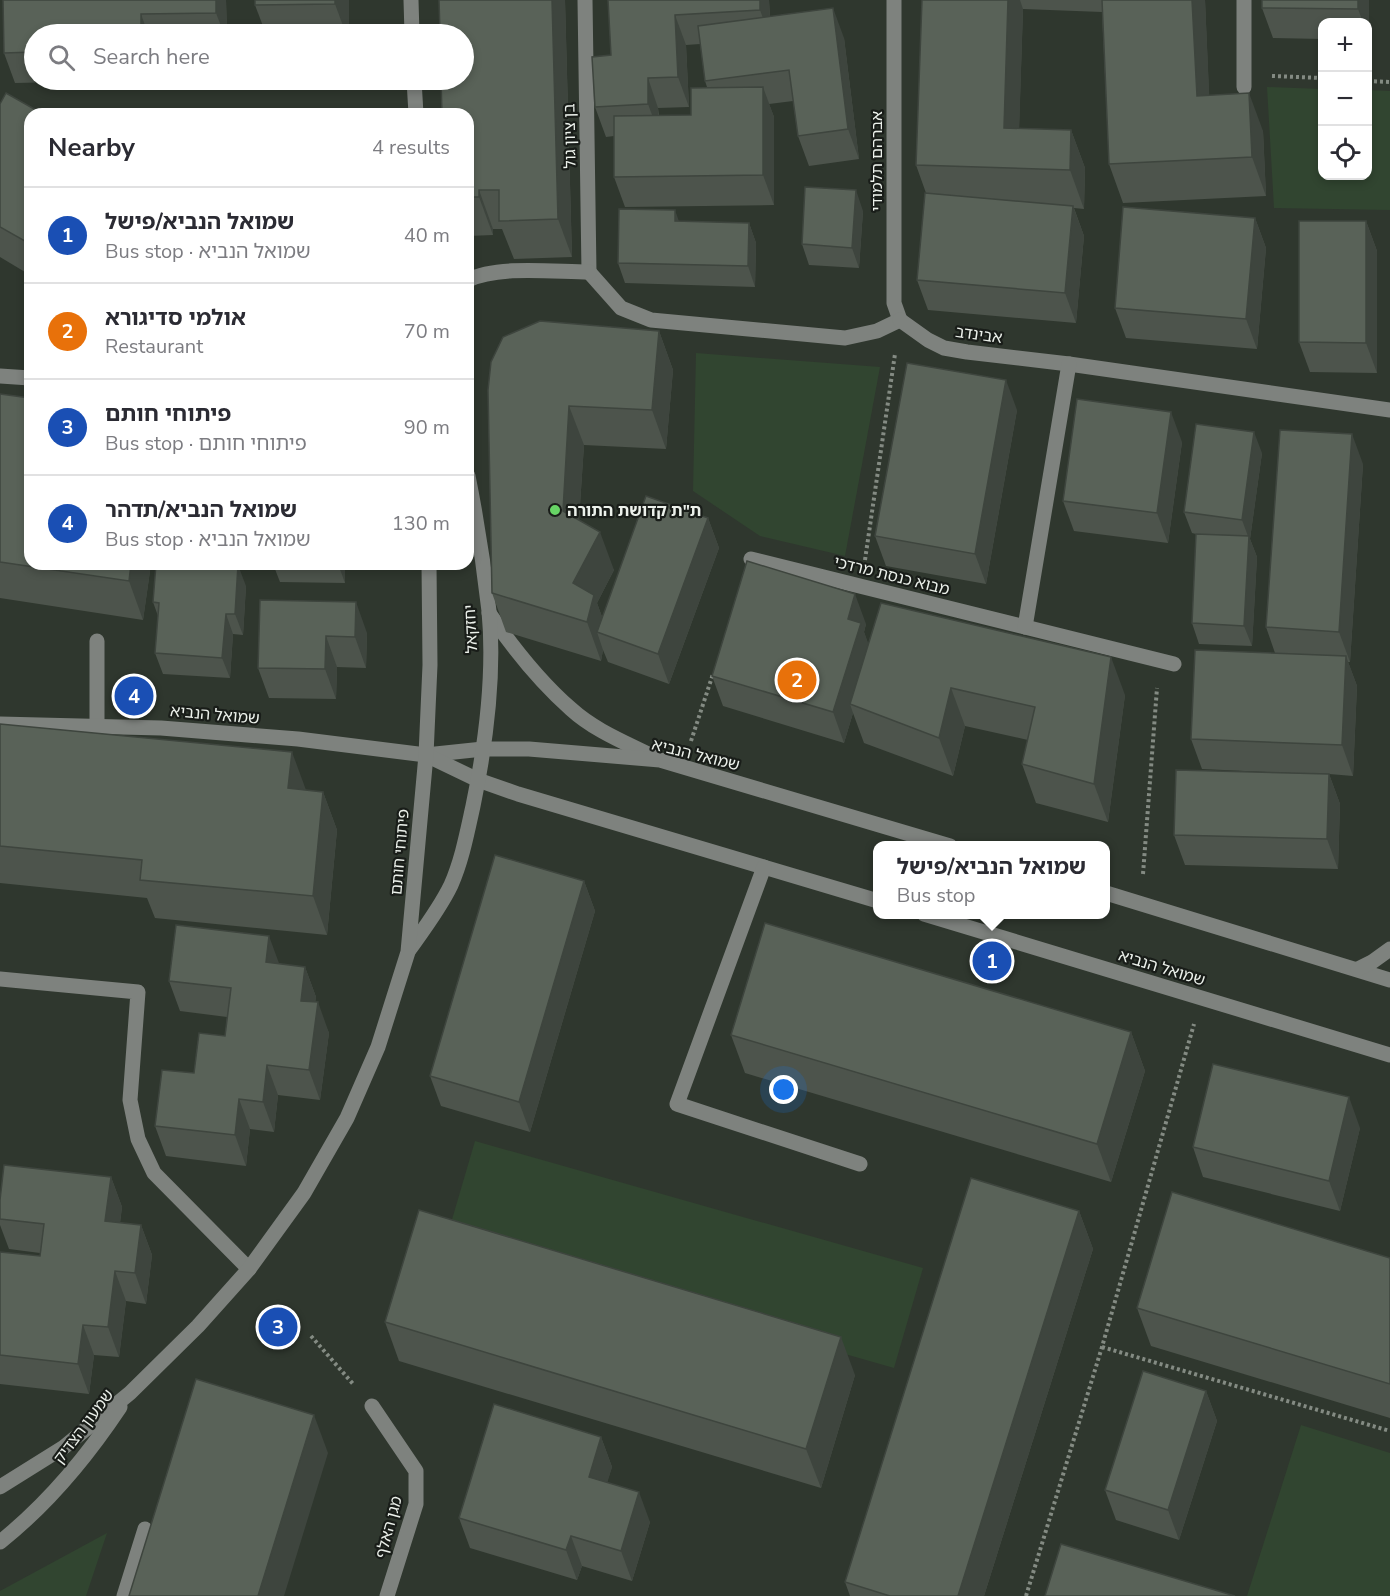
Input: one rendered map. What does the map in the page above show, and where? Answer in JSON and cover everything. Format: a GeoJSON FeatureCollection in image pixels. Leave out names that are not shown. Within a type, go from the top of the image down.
{"type":"FeatureCollection","features":[{"type":"Feature","properties":{"kind":"street"},"geometry":{"type":"LineString","coordinates":[[411,0],[412,24]]}},
{"type":"Feature","properties":{"kind":"street","name":"בן ציון גול"},"geometry":{"type":"LineString","coordinates":[[585,0],[589,272]]}},
{"type":"Feature","properties":{"kind":"street","name":"אברהם תלמודי"},"geometry":{"type":"LineString","coordinates":[[894,0],[894,303],[900,320]]}},
{"type":"Feature","properties":{"kind":"street"},"geometry":{"type":"LineString","coordinates":[[1244,0],[1244,81]]}},
{"type":"Feature","properties":{"kind":"street"},"geometry":{"type":"LineString","coordinates":[[415,90],[416,108]]}},
{"type":"Feature","properties":{"kind":"street"},"geometry":{"type":"LineString","coordinates":[[474,277],[499,272],[589,272],[621,308],[651,320],[845,338],[877,331],[900,320]]}},
{"type":"Feature","properties":{"kind":"street","name":"אבינדב"},"geometry":{"type":"LineString","coordinates":[[900,320],[928,340],[944,348],[1390,410]]}},
{"type":"Feature","properties":{"kind":"street"},"geometry":{"type":"LineString","coordinates":[[1025,627],[1068,364]]}},
{"type":"Feature","properties":{"kind":"street"},"geometry":{"type":"LineString","coordinates":[[0,376],[24,378]]}},
{"type":"Feature","properties":{"kind":"street","name":"יחזקאל"},"geometry":{"type":"LineString","coordinates":[[474,506],[489,613],[490,674],[478,780]]}},
{"type":"Feature","properties":{"kind":"street","name":"מבוא כנסת מרדכי"},"geometry":{"type":"LineString","coordinates":[[751,559],[1167,662]]}},
{"type":"Feature","properties":{"kind":"street"},"geometry":{"type":"LineString","coordinates":[[426,755],[430,665],[429,570]]}},
{"type":"Feature","properties":{"kind":"street"},"geometry":{"type":"LineString","coordinates":[[489,613],[527,665],[572,710],[601,730],[660,760]]}},
{"type":"Feature","properties":{"kind":"street"},"geometry":{"type":"LineString","coordinates":[[97,641],[97,726]]}},
{"type":"Feature","properties":{"kind":"street","name":"שמואל הנביא"},"geometry":{"type":"LineString","coordinates":[[0,724],[161,728],[286,738],[426,755],[483,749],[540,749],[660,760],[805,801],[934,841]]}},
{"type":"Feature","properties":{"kind":"street","name":"שמואל הנביא"},"geometry":{"type":"LineString","coordinates":[[426,755],[478,780],[873,900]]}},
{"type":"Feature","properties":{"kind":"street","name":"פיתוחי חותם"},"geometry":{"type":"LineString","coordinates":[[130,1392],[198,1326],[249,1269],[304,1193],[347,1119],[378,1047],[408,952],[426,755]]}},
{"type":"Feature","properties":{"kind":"street","name":"פיתוחי חותם"},"geometry":{"type":"LineString","coordinates":[[408,952],[451,885],[464,850],[478,780]]}},
{"type":"Feature","properties":{"kind":"street"},"geometry":{"type":"LineString","coordinates":[[764,867],[677,1104],[860,1164]]}},
{"type":"Feature","properties":{"kind":"street"},"geometry":{"type":"LineString","coordinates":[[1110,894],[1390,980]]}},
{"type":"Feature","properties":{"kind":"street","name":"שמואל הנביא"},"geometry":{"type":"LineString","coordinates":[[937,919],[1390,1055]]}},
{"type":"Feature","properties":{"kind":"street"},"geometry":{"type":"LineString","coordinates":[[1358,969],[1390,949]]}},
{"type":"Feature","properties":{"kind":"street"},"geometry":{"type":"LineString","coordinates":[[0,979],[138,992],[130,1100],[138,1139],[154,1173],[249,1269]]}},
{"type":"Feature","properties":{"kind":"street","name":"שמעון הצדיק"},"geometry":{"type":"LineString","coordinates":[[0,1487],[64,1447],[130,1392]]}},
{"type":"Feature","properties":{"kind":"street","name":"שמעון הצדיק"},"geometry":{"type":"LineString","coordinates":[[0,1542],[55,1492],[93,1447],[130,1392]]}},
{"type":"Feature","properties":{"kind":"street","name":"מגן האלף"},"geometry":{"type":"LineString","coordinates":[[372,1407],[416,1471],[416,1504],[387,1596]]}},
{"type":"Feature","properties":{"kind":"street"},"geometry":{"type":"LineString","coordinates":[[124,1596],[145,1529]]}},
{"type":"Feature","properties":{"kind":"path"},"geometry":{"type":"LineString","coordinates":[[1244,81],[1318,78]]}},
{"type":"Feature","properties":{"kind":"path"},"geometry":{"type":"LineString","coordinates":[[1372,81],[1390,82]]}},
{"type":"Feature","properties":{"kind":"path"},"geometry":{"type":"LineString","coordinates":[[861,585],[900,320]]}},
{"type":"Feature","properties":{"kind":"path"},"geometry":{"type":"LineString","coordinates":[[1140,903],[1167,662]]}},
{"type":"Feature","properties":{"kind":"path"},"geometry":{"type":"LineString","coordinates":[[682,767],[715,669]]}},
{"type":"Feature","properties":{"kind":"path"},"geometry":{"type":"LineString","coordinates":[[1026,1596],[1102,1347],[1201,998]]}},
{"type":"Feature","properties":{"kind":"path"},"geometry":{"type":"LineString","coordinates":[[311,1336],[372,1407]]}},
{"type":"Feature","properties":{"kind":"path"},"geometry":{"type":"LineString","coordinates":[[1102,1347],[1390,1431]]}},
{"type":"Feature","properties":{"kind":"green space"},"geometry":{"type":"Polygon","coordinates":[[[1267,87],[1318,89],[1318,180],[1372,180],[1372,90],[1390,91],[1390,210],[1274,208],[1267,87]]]}},
{"type":"Feature","properties":{"kind":"green space"},"geometry":{"type":"Polygon","coordinates":[[[696,353],[880,367],[845,556],[760,536],[693,491],[696,353]]]}},
{"type":"Feature","properties":{"kind":"green space"},"geometry":{"type":"Polygon","coordinates":[[[475,1141],[923,1268],[894,1368],[446,1240],[475,1141]]]}},
{"type":"Feature","properties":{"kind":"green space"},"geometry":{"type":"Polygon","coordinates":[[[1301,1425],[1390,1453],[1390,1596],[1247,1596],[1301,1425]]]}},
{"type":"Feature","properties":{"kind":"green space"},"geometry":{"type":"Polygon","coordinates":[[[107,1533],[86,1596],[0,1596],[0,1591],[107,1533]]]}},
{"type":"Feature","properties":{"kind":"building"},"geometry":{"type":"Polygon","coordinates":[[[3,0],[216,0],[216,13],[141,14],[141,24],[24,24],[24,52],[4,53],[3,0]]]}},
{"type":"Feature","properties":{"kind":"building"},"geometry":{"type":"Polygon","coordinates":[[[255,0],[335,0],[335,4],[255,5],[255,0]]]}},
{"type":"Feature","properties":{"kind":"building"},"geometry":{"type":"Polygon","coordinates":[[[439,0],[552,0],[558,219],[499,221],[499,190],[479,190],[479,197],[474,197],[474,108],[442,108],[441,90],[474,90],[474,24],[440,24],[439,0]]]}},
{"type":"Feature","properties":{"kind":"building"},"geometry":{"type":"Polygon","coordinates":[[[608,0],[760,0],[760,10],[675,15],[678,77],[648,78],[648,104],[595,107],[592,57],[611,55],[608,0]]]}},
{"type":"Feature","properties":{"kind":"building"},"geometry":{"type":"Polygon","coordinates":[[[922,0],[1008,0],[1004,128],[1071,130],[1070,170],[916,165],[922,0]]]}},
{"type":"Feature","properties":{"kind":"building"},"geometry":{"type":"Polygon","coordinates":[[[1102,0],[1192,0],[1197,96],[1249,93],[1252,157],[1109,164],[1102,0]]]}},
{"type":"Feature","properties":{"kind":"building"},"geometry":{"type":"Polygon","coordinates":[[[1262,0],[1358,0],[1358,9],[1262,8],[1262,0]]]}},
{"type":"Feature","properties":{"kind":"building"},"geometry":{"type":"Polygon","coordinates":[[[833,8],[848,129],[798,136],[789,70],[705,81],[698,26],[833,8]]]}},
{"type":"Feature","properties":{"kind":"building"},"geometry":{"type":"Polygon","coordinates":[[[763,87],[763,175],[614,177],[614,116],[691,115],[691,88],[763,87]]]}},
{"type":"Feature","properties":{"kind":"building"},"geometry":{"type":"Polygon","coordinates":[[[6,93],[32,108],[24,108],[24,241],[0,227],[0,104],[6,93]]]}},
{"type":"Feature","properties":{"kind":"building"},"geometry":{"type":"Polygon","coordinates":[[[805,187],[856,190],[852,248],[802,244],[805,187]]]}},
{"type":"Feature","properties":{"kind":"building"},"geometry":{"type":"Polygon","coordinates":[[[925,193],[1073,206],[1065,293],[917,280],[925,193]]]}},
{"type":"Feature","properties":{"kind":"building"},"geometry":{"type":"Polygon","coordinates":[[[1123,207],[1255,218],[1246,319],[1115,308],[1123,207]]]}},
{"type":"Feature","properties":{"kind":"building"},"geometry":{"type":"Polygon","coordinates":[[[619,209],[675,210],[675,221],[749,223],[748,266],[618,263],[619,209]]]}},
{"type":"Feature","properties":{"kind":"building"},"geometry":{"type":"Polygon","coordinates":[[[1299,221],[1366,221],[1366,343],[1299,342],[1299,221]]]}},
{"type":"Feature","properties":{"kind":"building"},"geometry":{"type":"Polygon","coordinates":[[[540,321],[659,331],[652,410],[569,406],[563,511],[600,532],[573,583],[594,595],[587,622],[492,593],[488,390],[491,362],[503,337],[540,321]]]}},
{"type":"Feature","properties":{"kind":"building"},"geometry":{"type":"Polygon","coordinates":[[[907,363],[1006,380],[975,554],[875,536],[907,363]]]}},
{"type":"Feature","properties":{"kind":"building"},"geometry":{"type":"Polygon","coordinates":[[[0,394],[24,397],[24,566],[0,562],[0,394]]]}},
{"type":"Feature","properties":{"kind":"building"},"geometry":{"type":"Polygon","coordinates":[[[1077,399],[1171,412],[1157,513],[1063,501],[1077,399]]]}},
{"type":"Feature","properties":{"kind":"building"},"geometry":{"type":"Polygon","coordinates":[[[1196,424],[1254,432],[1242,520],[1184,512],[1196,424]]]}},
{"type":"Feature","properties":{"kind":"building"},"geometry":{"type":"Polygon","coordinates":[[[1280,430],[1352,434],[1339,632],[1266,627],[1280,430]]]}},
{"type":"Feature","properties":{"kind":"building"},"geometry":{"type":"Polygon","coordinates":[[[646,496],[708,518],[658,654],[597,632],[646,496]]]}},
{"type":"Feature","properties":{"kind":"building"},"geometry":{"type":"Polygon","coordinates":[[[1196,534],[1249,536],[1244,626],[1192,623],[1196,534]]]}},
{"type":"Feature","properties":{"kind":"building"},"geometry":{"type":"Polygon","coordinates":[[[747,561],[855,594],[848,619],[861,623],[833,712],[712,676],[747,561]]]}},
{"type":"Feature","properties":{"kind":"building"},"geometry":{"type":"Polygon","coordinates":[[[54,570],[130,570],[129,581],[54,570]]]}},
{"type":"Feature","properties":{"kind":"building"},"geometry":{"type":"Polygon","coordinates":[[[156,570],[238,570],[235,614],[226,614],[222,658],[155,653],[159,603],[153,602],[156,570]]]}},
{"type":"Feature","properties":{"kind":"building"},"geometry":{"type":"Polygon","coordinates":[[[260,600],[356,602],[355,637],[326,636],[325,669],[258,668],[260,600]]]}},
{"type":"Feature","properties":{"kind":"building"},"geometry":{"type":"Polygon","coordinates":[[[881,603],[1111,657],[1094,784],[1022,764],[1035,707],[951,688],[939,738],[850,704],[881,603]]]}},
{"type":"Feature","properties":{"kind":"building"},"geometry":{"type":"Polygon","coordinates":[[[1195,650],[1346,656],[1342,745],[1191,739],[1195,650]]]}},
{"type":"Feature","properties":{"kind":"building"},"geometry":{"type":"Polygon","coordinates":[[[0,724],[292,752],[288,788],[323,792],[313,896],[140,880],[142,860],[0,846],[0,724]]]}},
{"type":"Feature","properties":{"kind":"building"},"geometry":{"type":"Polygon","coordinates":[[[1176,770],[1329,774],[1327,839],[1174,835],[1176,770]]]}},
{"type":"Feature","properties":{"kind":"building"},"geometry":{"type":"Polygon","coordinates":[[[495,855],[584,881],[519,1102],[430,1076],[495,855]]]}},
{"type":"Feature","properties":{"kind":"building"},"geometry":{"type":"Polygon","coordinates":[[[765,923],[1131,1032],[1097,1144],[731,1035],[765,923]]]}},
{"type":"Feature","properties":{"kind":"building"},"geometry":{"type":"Polygon","coordinates":[[[176,925],[269,936],[266,962],[305,967],[301,1001],[318,1002],[309,1070],[267,1065],[263,1102],[239,1099],[235,1135],[155,1126],[162,1070],[194,1073],[199,1033],[225,1036],[231,988],[169,981],[176,925]]]}},
{"type":"Feature","properties":{"kind":"building"},"geometry":{"type":"Polygon","coordinates":[[[1213,1064],[1349,1097],[1329,1181],[1193,1147],[1213,1064]]]}},
{"type":"Feature","properties":{"kind":"building"},"geometry":{"type":"Polygon","coordinates":[[[4,1165],[111,1177],[105,1221],[141,1225],[135,1273],[115,1271],[108,1327],[83,1325],[78,1364],[0,1355],[0,1252],[40,1256],[44,1224],[0,1219],[4,1165]]]}},
{"type":"Feature","properties":{"kind":"building"},"geometry":{"type":"Polygon","coordinates":[[[971,1178],[1079,1211],[958,1596],[890,1596],[845,1582],[971,1178]]]}},
{"type":"Feature","properties":{"kind":"building"},"geometry":{"type":"Polygon","coordinates":[[[1172,1192],[1390,1258],[1390,1384],[1137,1308],[1172,1192]]]}},
{"type":"Feature","properties":{"kind":"building"},"geometry":{"type":"Polygon","coordinates":[[[419,1210],[841,1337],[806,1449],[385,1322],[419,1210]]]}},
{"type":"Feature","properties":{"kind":"building"},"geometry":{"type":"Polygon","coordinates":[[[1143,1371],[1206,1391],[1168,1510],[1105,1490],[1143,1371]]]}},
{"type":"Feature","properties":{"kind":"building"},"geometry":{"type":"Polygon","coordinates":[[[196,1379],[314,1415],[258,1596],[129,1596],[196,1379]]]}},
{"type":"Feature","properties":{"kind":"building"},"geometry":{"type":"Polygon","coordinates":[[[494,1404],[601,1437],[589,1477],[639,1492],[621,1551],[571,1536],[566,1550],[459,1518],[494,1404]]]}},
{"type":"Feature","properties":{"kind":"building"},"geometry":{"type":"Polygon","coordinates":[[[1061,1544],[1235,1596],[1045,1596],[1061,1544]]]}},
{"type":"Feature","properties":{"kind":"place","name":"ת\"ת קדושת התורה"},"geometry":{"type":"Point","coordinates":[555,510]}},
{"type":"Feature","properties":{"kind":"place","name":"אולמי סדיגורא"},"geometry":{"type":"Point","coordinates":[797,680]}},
{"type":"Feature","properties":{"kind":"place","name":"שמואל הנביא/תדהר"},"geometry":{"type":"Point","coordinates":[134,696]}},
{"type":"Feature","properties":{"kind":"place","name":"שמואל הנביא/פישל"},"geometry":{"type":"Point","coordinates":[992,961]}},
{"type":"Feature","properties":{"kind":"place","name":"פיתוחי חותם"},"geometry":{"type":"Point","coordinates":[278,1327]}}]}
